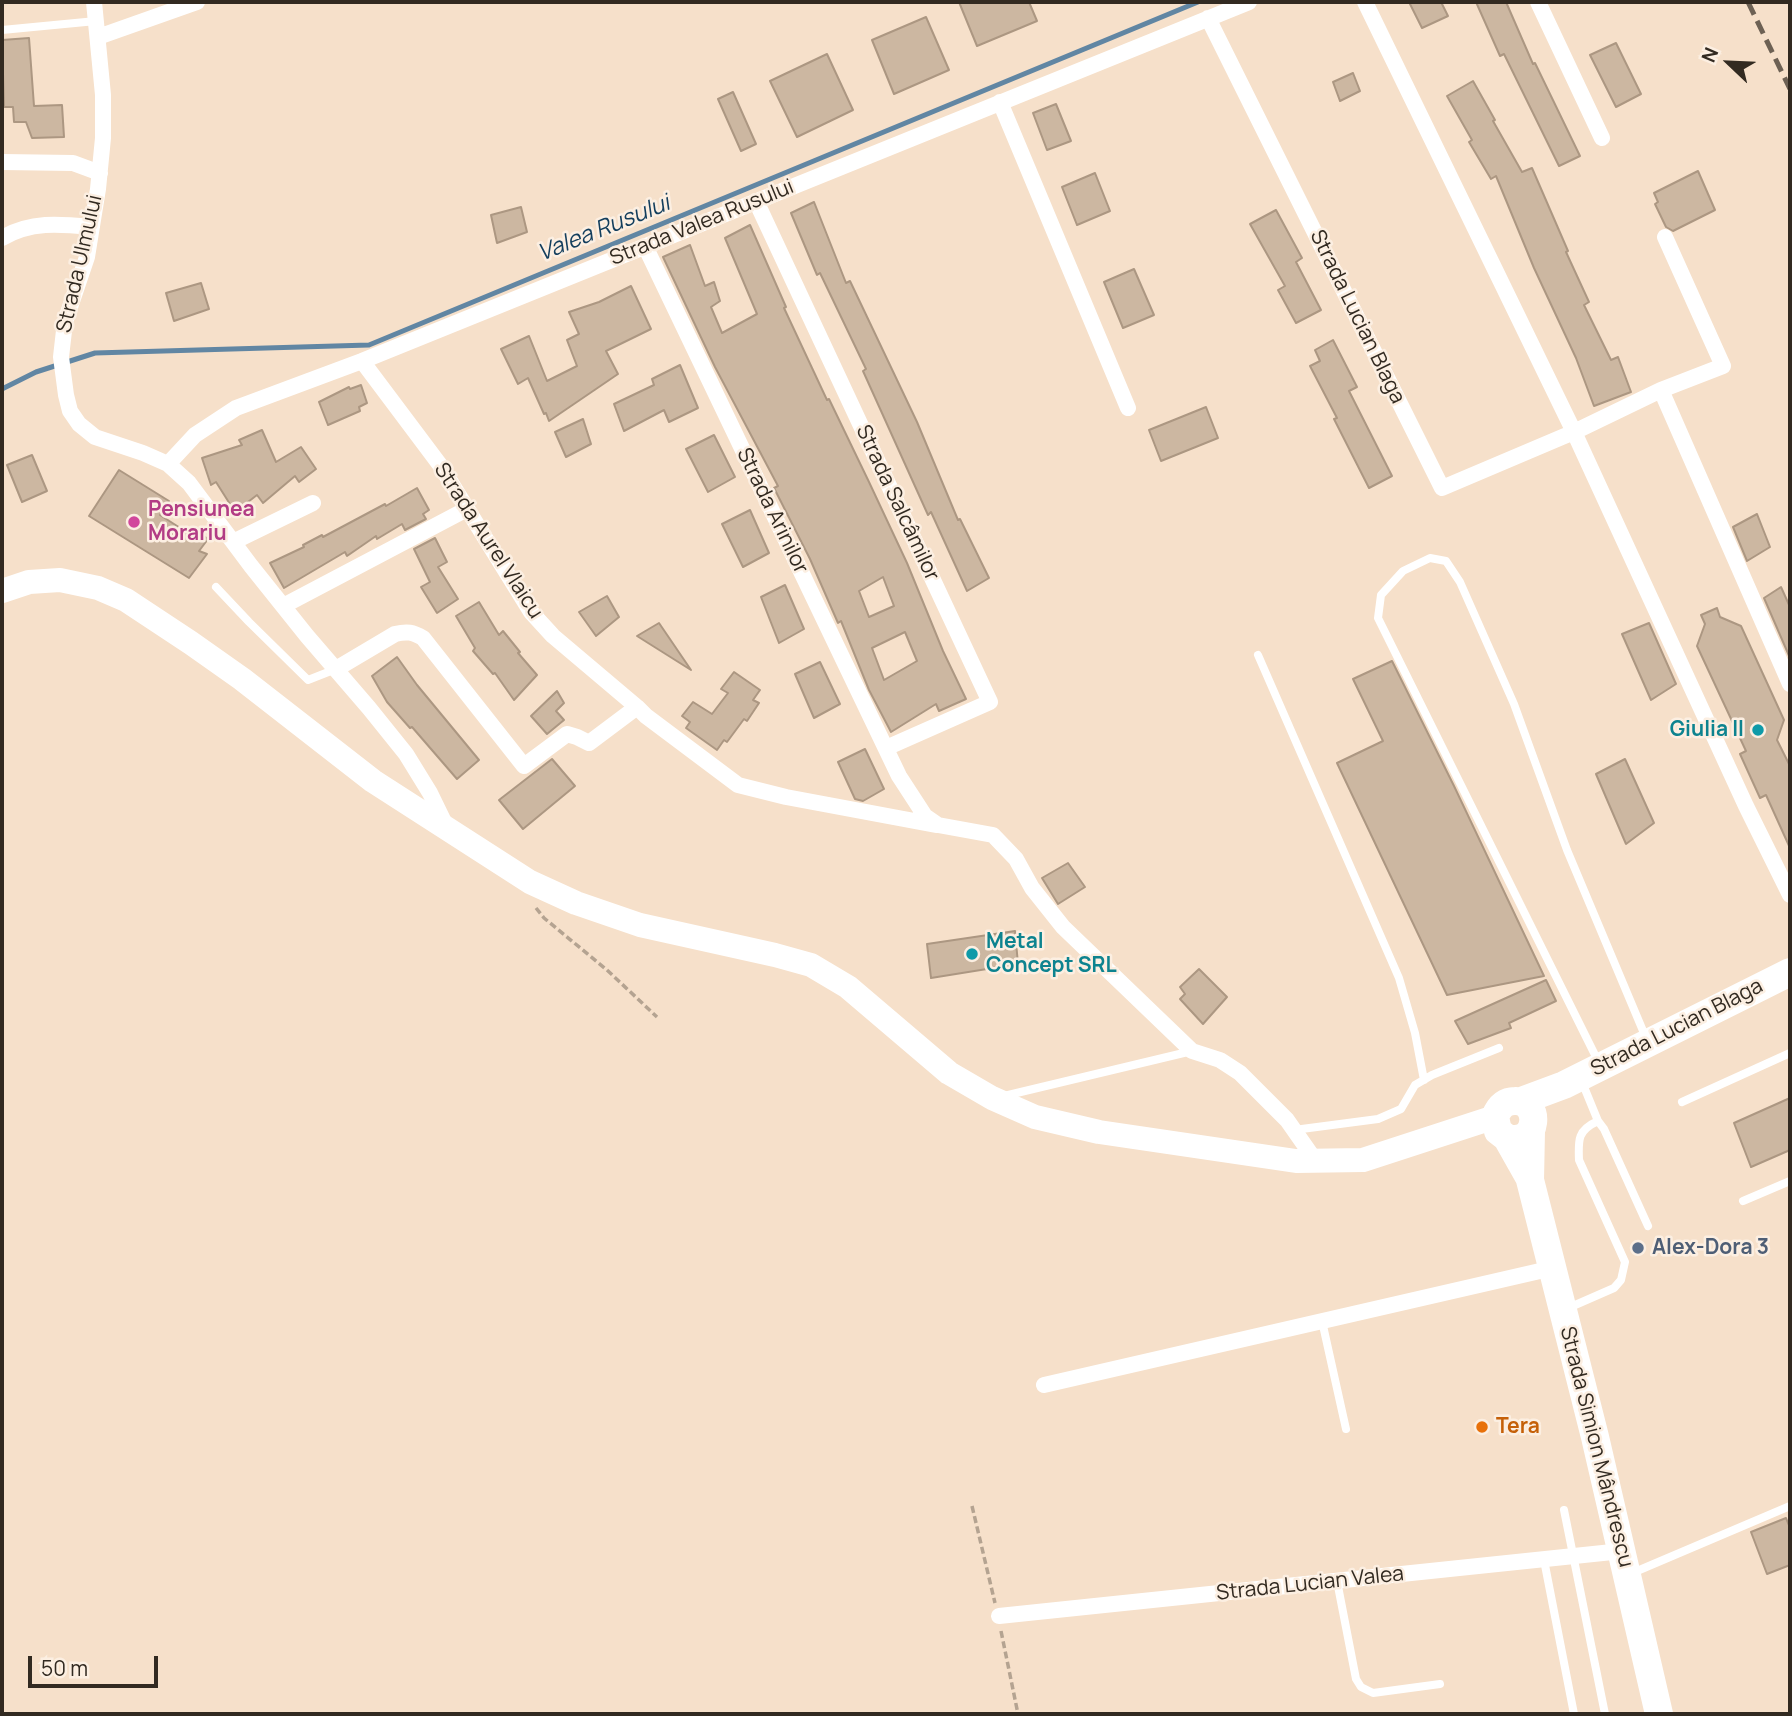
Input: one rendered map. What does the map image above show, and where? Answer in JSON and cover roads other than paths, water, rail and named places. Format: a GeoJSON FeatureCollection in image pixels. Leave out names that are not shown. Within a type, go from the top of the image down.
{"type":"FeatureCollection","features":[{"type":"Feature","properties":{"kind":"highway","name":"Strada Lucian Blaga"},"geometry":{"type":"LineString","coordinates":[[1514,1122],[1582,1076],[1790,972]]}},
{"type":"Feature","properties":{"kind":"highway","name":"Strada Simion Mândrescu"},"geometry":{"type":"LineString","coordinates":[[1514,1122],[1595,1437],[1659,1714]]}},
{"type":"Feature","properties":{"kind":"main road"},"geometry":{"type":"LineString","coordinates":[[2,591],[29,582],[60,580],[97,588],[126,600],[242,679],[373,781],[530,882],[576,903],[640,925],[811,965],[848,987],[949,1073],[992,1098],[1035,1116],[1099,1132],[1296,1161],[1363,1160],[1465,1127],[1514,1122]]}},
{"type":"Feature","properties":{"kind":"street","name":"Strada Ulmului"},"geometry":{"type":"LineString","coordinates":[[94,2],[103,106],[100,173],[87,257],[65,322],[61,364],[70,411],[79,424],[95,437],[168,464]]}},
{"type":"Feature","properties":{"kind":"street"},"geometry":{"type":"LineString","coordinates":[[97,29],[197,2]]}},
{"type":"Feature","properties":{"kind":"street","name":"Strada Valea Rusului"},"geometry":{"type":"LineString","coordinates":[[168,464],[195,435],[236,408],[362,361],[1249,2]]}},
{"type":"Feature","properties":{"kind":"street"},"geometry":{"type":"LineString","coordinates":[[1365,2],[1574,432],[1746,806],[1790,895]]}},
{"type":"Feature","properties":{"kind":"street"},"geometry":{"type":"LineString","coordinates":[[1538,2],[1602,138]]}},
{"type":"Feature","properties":{"kind":"street","name":"Strada Lucian Blaga"},"geometry":{"type":"LineString","coordinates":[[1208,18],[1442,488],[1574,432],[1661,390],[1723,366],[1665,237]]}},
{"type":"Feature","properties":{"kind":"street"},"geometry":{"type":"LineString","coordinates":[[1000,102],[1128,408]]}},
{"type":"Feature","properties":{"kind":"street"},"geometry":{"type":"LineString","coordinates":[[2,162],[73,163],[100,173]]}},
{"type":"Feature","properties":{"kind":"street","name":"Strada Salcâmilor"},"geometry":{"type":"LineString","coordinates":[[756,201],[990,702],[886,748]]}},
{"type":"Feature","properties":{"kind":"street"},"geometry":{"type":"LineString","coordinates":[[2,238],[26,228],[50,223],[92,227]]}},
{"type":"Feature","properties":{"kind":"street","name":"Strada Arinilor"},"geometry":{"type":"LineString","coordinates":[[645,246],[899,776],[925,817],[938,825]]}},
{"type":"Feature","properties":{"kind":"street","name":"Strada Aurel Vlaicu"},"geometry":{"type":"LineString","coordinates":[[362,361],[439,465],[531,612],[553,636],[646,716],[738,785],[786,797],[993,835],[1016,859],[1032,888],[1063,927],[1192,1051]]}},
{"type":"Feature","properties":{"kind":"street"},"geometry":{"type":"LineString","coordinates":[[1661,390],[1790,684]]}},
{"type":"Feature","properties":{"kind":"street"},"geometry":{"type":"LineString","coordinates":[[168,464],[189,483],[283,606],[406,754],[430,793],[448,830]]}},
{"type":"Feature","properties":{"kind":"street"},"geometry":{"type":"LineString","coordinates":[[233,542],[313,503]]}},
{"type":"Feature","properties":{"kind":"street"},"geometry":{"type":"LineString","coordinates":[[283,606],[467,509]]}},
{"type":"Feature","properties":{"kind":"street"},"geometry":{"type":"LineString","coordinates":[[336,669],[395,634],[414,632],[423,638],[524,766],[567,734],[589,743],[637,707]]}},
{"type":"Feature","properties":{"kind":"street"},"geometry":{"type":"LineString","coordinates":[[1192,1051],[1220,1060],[1240,1073],[1294,1130],[1315,1160]]}},
{"type":"Feature","properties":{"kind":"street"},"geometry":{"type":"LineString","coordinates":[[1044,1385],[1553,1268]]}},
{"type":"Feature","properties":{"kind":"street","name":"Strada Lucian Valea"},"geometry":{"type":"LineString","coordinates":[[999,1616],[1573,1556],[1624,1563]]}},
{"type":"Feature","properties":{"kind":"lane"},"geometry":{"type":"LineString","coordinates":[[2,30],[97,29]]}},
{"type":"Feature","properties":{"kind":"lane"},"geometry":{"type":"LineString","coordinates":[[1648,1043],[1567,850],[1514,704],[1460,582],[1446,561],[1430,558],[1403,570],[1381,595],[1378,618],[1582,1076],[1598,1121],[1648,1226]]}},
{"type":"Feature","properties":{"kind":"lane"},"geometry":{"type":"LineString","coordinates":[[216,587],[308,680],[336,669]]}},
{"type":"Feature","properties":{"kind":"lane"},"geometry":{"type":"LineString","coordinates":[[1258,656],[1399,978],[1415,1033],[1424,1080]]}},
{"type":"Feature","properties":{"kind":"lane"},"geometry":{"type":"LineString","coordinates":[[1294,1130],[1378,1119],[1401,1109],[1415,1085],[1432,1075],[1499,1048]]}},
{"type":"Feature","properties":{"kind":"lane"},"geometry":{"type":"LineString","coordinates":[[992,1098],[1192,1051]]}},
{"type":"Feature","properties":{"kind":"lane"},"geometry":{"type":"LineString","coordinates":[[1682,1102],[1790,1053]]}},
{"type":"Feature","properties":{"kind":"lane"},"geometry":{"type":"LineString","coordinates":[[1563,1310],[1614,1288],[1624,1272],[1625,1262],[1579,1160],[1578,1146],[1581,1136],[1587,1126],[1598,1121]]}},
{"type":"Feature","properties":{"kind":"lane"},"geometry":{"type":"LineString","coordinates":[[1743,1201],[1790,1181]]}},
{"type":"Feature","properties":{"kind":"lane"},"geometry":{"type":"LineString","coordinates":[[1322,1321],[1346,1429]]}},
{"type":"Feature","properties":{"kind":"lane"},"geometry":{"type":"LineString","coordinates":[[1624,1563],[1790,1506]]}},
{"type":"Feature","properties":{"kind":"lane"},"geometry":{"type":"LineString","coordinates":[[1564,1510],[1605,1714]]}},
{"type":"Feature","properties":{"kind":"lane"},"geometry":{"type":"LineString","coordinates":[[1544,1560],[1574,1714]]}},
{"type":"Feature","properties":{"kind":"lane"},"geometry":{"type":"LineString","coordinates":[[1337,1581],[1356,1679],[1361,1687],[1373,1693],[1440,1684]]}},
{"type":"Feature","properties":{"kind":"waterway","name":"Valea Rusului"},"geometry":{"type":"LineString","coordinates":[[2,389],[36,372],[95,353],[369,345],[1198,2]]}},
{"type":"Feature","properties":{"kind":"railway"},"geometry":{"type":"LineString","coordinates":[[1748,2],[1790,89]]}},
{"type":"Feature","properties":{"kind":"place","name":"Pensiunea Morariu"},"geometry":{"type":"Point","coordinates":[134,522]}},
{"type":"Feature","properties":{"kind":"place","name":"Giulia II"},"geometry":{"type":"Point","coordinates":[1758,730]}},
{"type":"Feature","properties":{"kind":"place","name":"Metal Concept SRL"},"geometry":{"type":"Point","coordinates":[972,954]}},
{"type":"Feature","properties":{"kind":"place","name":"Alex-Dora 3"},"geometry":{"type":"Point","coordinates":[1638,1248]}},
{"type":"Feature","properties":{"kind":"place","name":"Tera"},"geometry":{"type":"Point","coordinates":[1482,1427]}}]}
